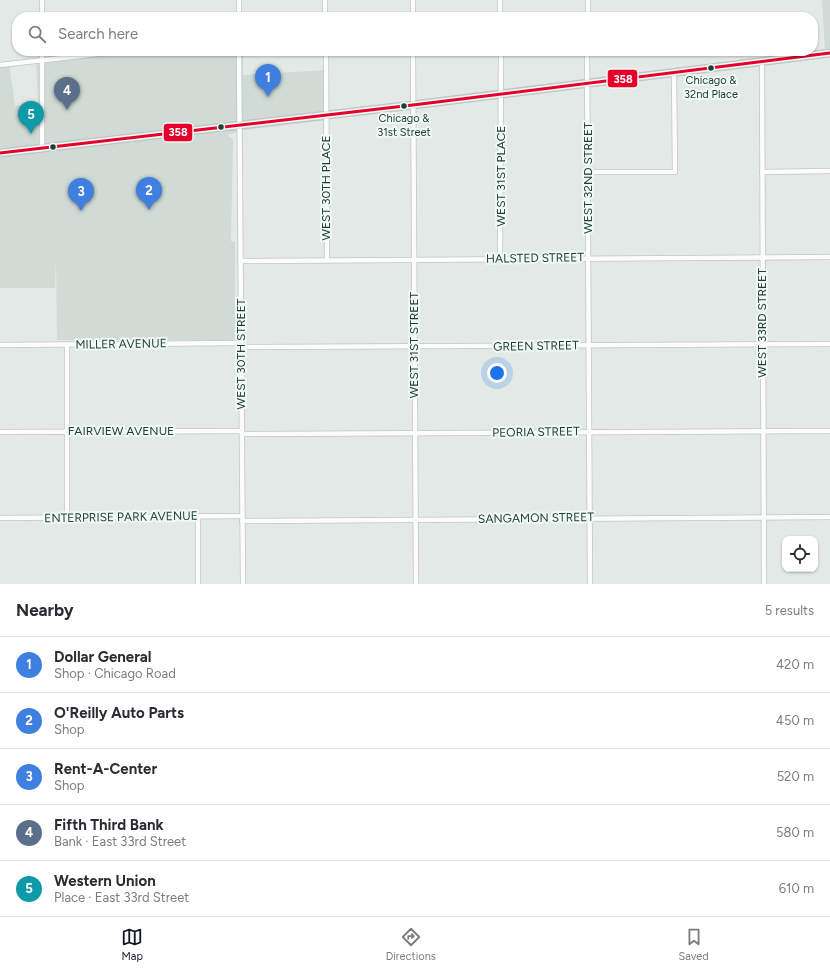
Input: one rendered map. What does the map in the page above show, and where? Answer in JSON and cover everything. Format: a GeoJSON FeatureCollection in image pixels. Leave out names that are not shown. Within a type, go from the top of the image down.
{"type":"FeatureCollection","features":[{"type":"Feature","properties":{"kind":"main road"},"geometry":{"type":"LineString","coordinates":[[818,55],[830,54]]}},
{"type":"Feature","properties":{"kind":"main road"},"geometry":{"type":"LineString","coordinates":[[0,153],[413,105],[501,93],[813,56]]}},
{"type":"Feature","properties":{"kind":"street"},"geometry":{"type":"LineString","coordinates":[[42,0],[42,12]]}},
{"type":"Feature","properties":{"kind":"street"},"geometry":{"type":"LineString","coordinates":[[239,0],[239,12]]}},
{"type":"Feature","properties":{"kind":"street"},"geometry":{"type":"LineString","coordinates":[[325,0],[325,12]]}},
{"type":"Feature","properties":{"kind":"street"},"geometry":{"type":"LineString","coordinates":[[413,0],[413,12]]}},
{"type":"Feature","properties":{"kind":"street"},"geometry":{"type":"LineString","coordinates":[[500,0],[500,12]]}},
{"type":"Feature","properties":{"kind":"street"},"geometry":{"type":"LineString","coordinates":[[588,0],[588,12]]}},
{"type":"Feature","properties":{"kind":"street"},"geometry":{"type":"LineString","coordinates":[[42,56],[42,149]]}},
{"type":"Feature","properties":{"kind":"street"},"geometry":{"type":"LineString","coordinates":[[0,65],[83,56]]}},
{"type":"Feature","properties":{"kind":"street","name":"WEST 30TH STREET"},"geometry":{"type":"LineString","coordinates":[[239,56],[243,584]]}},
{"type":"Feature","properties":{"kind":"street","name":"WEST 30TH PLACE"},"geometry":{"type":"LineString","coordinates":[[326,56],[327,260]]}},
{"type":"Feature","properties":{"kind":"street","name":"WEST 31ST STREET"},"geometry":{"type":"LineString","coordinates":[[413,56],[416,584]]}},
{"type":"Feature","properties":{"kind":"street","name":"WEST 31ST PLACE"},"geometry":{"type":"LineString","coordinates":[[500,258],[501,56]]}},
{"type":"Feature","properties":{"kind":"street","name":"WEST 32ND STREET"},"geometry":{"type":"LineString","coordinates":[[588,56],[590,584]]}},
{"type":"Feature","properties":{"kind":"street","name":"WEST 33RD STREET"},"geometry":{"type":"LineString","coordinates":[[762,62],[764,584]]}},
{"type":"Feature","properties":{"kind":"street"},"geometry":{"type":"LineString","coordinates":[[588,172],[674,172],[674,73]]}},
{"type":"Feature","properties":{"kind":"street"},"geometry":{"type":"LineString","coordinates":[[762,172],[830,171]]}},
{"type":"Feature","properties":{"kind":"street","name":"HALSTED STREET"},"geometry":{"type":"LineString","coordinates":[[240,260],[414,260],[588,257],[830,257]]}},
{"type":"Feature","properties":{"kind":"street","name":"GREEN STREET"},"geometry":{"type":"LineString","coordinates":[[241,345],[414,347],[830,344]]}},
{"type":"Feature","properties":{"kind":"street","name":"MILLER AVENUE"},"geometry":{"type":"LineString","coordinates":[[0,345],[241,345]]}},
{"type":"Feature","properties":{"kind":"street"},"geometry":{"type":"LineString","coordinates":[[67,345],[67,518]]}},
{"type":"Feature","properties":{"kind":"street","name":"PEORIA STREET"},"geometry":{"type":"LineString","coordinates":[[242,432],[415,433],[830,431]]}},
{"type":"Feature","properties":{"kind":"street","name":"FAIRVIEW AVENUE"},"geometry":{"type":"LineString","coordinates":[[0,432],[242,432]]}},
{"type":"Feature","properties":{"kind":"street"},"geometry":{"type":"LineString","coordinates":[[198,517],[198,584]]}},
{"type":"Feature","properties":{"kind":"street","name":"SANGAMON STREET"},"geometry":{"type":"LineString","coordinates":[[242,518],[416,520],[590,517],[830,517]]}},
{"type":"Feature","properties":{"kind":"street","name":"ENTERPRISE PARK AVENUE"},"geometry":{"type":"LineString","coordinates":[[0,518],[242,518]]}},
{"type":"Feature","properties":{"kind":"shaded area"},"geometry":{"type":"Polygon","coordinates":[[[822,0],[830,0],[830,49],[825,50],[822,0]]]}},
{"type":"Feature","properties":{"kind":"shaded area"},"geometry":{"type":"Polygon","coordinates":[[[52,56],[243,56],[243,75],[329,70],[328,120],[244,130],[227,135],[233,139],[231,241],[235,242],[235,340],[57,340],[56,260],[55,288],[0,288],[0,63],[9,62],[15,106],[38,105],[36,58],[52,56]]]}},
{"type":"Feature","properties":{"kind":"transit line","name":"358"},"geometry":{"type":"LineString","coordinates":[[818,54],[830,53]]}},
{"type":"Feature","properties":{"kind":"transit line","name":"358"},"geometry":{"type":"LineString","coordinates":[[0,153],[413,105],[806,56]]}},
{"type":"Feature","properties":{"kind":"place","name":"Chicago & 32nd Place"},"geometry":{"type":"Point","coordinates":[711,68]}},
{"type":"Feature","properties":{"kind":"place","name":"Dollar General"},"geometry":{"type":"Point","coordinates":[268,97]}},
{"type":"Feature","properties":{"kind":"place","name":"Chicago & 31st Street"},"geometry":{"type":"Point","coordinates":[404,106]}},
{"type":"Feature","properties":{"kind":"place","name":"Fifth Third Bank"},"geometry":{"type":"Point","coordinates":[67,110]}},
{"type":"Feature","properties":{"kind":"place","name":"Western Union"},"geometry":{"type":"Point","coordinates":[31,134]}},
{"type":"Feature","properties":{"kind":"place","name":"O'Reilly Auto Parts"},"geometry":{"type":"Point","coordinates":[149,210]}},
{"type":"Feature","properties":{"kind":"place","name":"Rent-A-Center"},"geometry":{"type":"Point","coordinates":[81,211]}}]}
